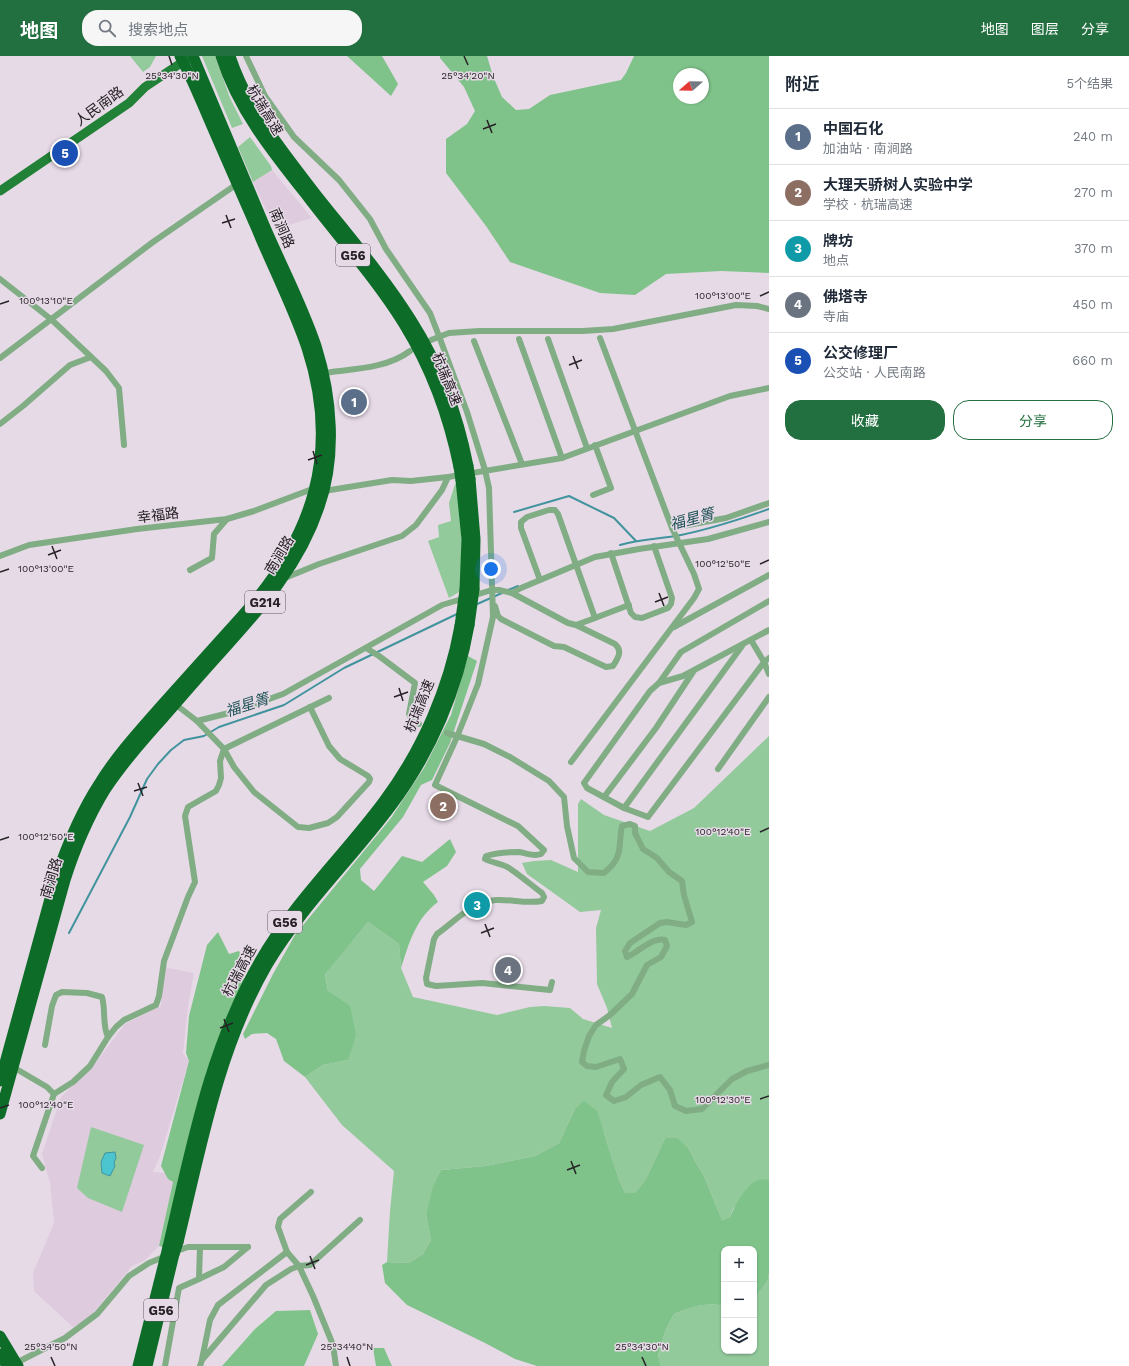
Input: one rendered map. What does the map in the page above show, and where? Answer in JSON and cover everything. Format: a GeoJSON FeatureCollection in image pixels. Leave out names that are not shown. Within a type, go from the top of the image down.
{"type":"FeatureCollection","features":[{"type":"Feature","properties":{"kind":"highway","name":"杭瑞高速"},"geometry":{"type":"LineString","coordinates":[[138,1366],[217,1085],[244,1009],[264,970],[288,934],[314,899],[388,810],[416,769],[433,737],[448,699],[463,653],[464,625],[469,590],[466,479],[437,390],[428,368],[407,330],[379,288],[255,127],[237,95],[221,56]]}},
{"type":"Feature","properties":{"kind":"highway","name":"杭瑞高速"},"geometry":{"type":"LineString","coordinates":[[230,56],[245,92],[262,122],[386,283],[412,321],[424,342],[445,387],[460,431],[463,467]]}},
{"type":"Feature","properties":{"kind":"highway","name":"南涧路"},"geometry":{"type":"LineString","coordinates":[[0,1081],[56,877],[74,832],[90,799],[105,774],[130,741],[172,701],[250,621],[283,579],[308,536],[318,510],[321,432],[318,397],[313,368],[299,327],[237,184],[187,57]]}},
{"type":"Feature","properties":{"kind":"highway","name":"南涧路"},"geometry":{"type":"LineString","coordinates":[[0,1114],[65,880],[72,859],[87,825],[101,798],[117,773],[172,701],[243,615],[282,564],[300,532],[312,502],[320,489],[329,460],[330,438],[328,402],[323,373],[316,347],[305,318],[260,216],[187,57]]}},
{"type":"Feature","properties":{"kind":"highway","name":"杭瑞高速"},"geometry":{"type":"LineString","coordinates":[[147,1366],[171,1251]]}},
{"type":"Feature","properties":{"kind":"highway"},"geometry":{"type":"LineString","coordinates":[[0,1336],[9,1363]]}},
{"type":"Feature","properties":{"kind":"main road","name":"人民南路"},"geometry":{"type":"LineString","coordinates":[[0,190],[129,103],[145,87],[187,57]]}},
{"type":"Feature","properties":{"kind":"street"},"geometry":{"type":"LineString","coordinates":[[246,56],[265,96],[294,137],[339,180],[370,218],[386,249],[430,313],[467,412],[489,488],[493,603],[492,628],[478,684],[435,785],[518,826],[544,850],[541,854],[536,856],[519,852],[490,855],[486,856],[485,859],[489,862],[508,867],[542,893],[544,897],[542,901],[531,903],[494,900],[469,909],[437,934],[434,939],[426,978],[427,984],[436,986],[482,983],[550,990],[552,982]]}},
{"type":"Feature","properties":{"kind":"street"},"geometry":{"type":"LineString","coordinates":[[0,358],[153,242],[237,184]]}},
{"type":"Feature","properties":{"kind":"street"},"geometry":{"type":"LineString","coordinates":[[0,279],[52,320],[106,371],[119,388],[124,445]]}},
{"type":"Feature","properties":{"kind":"street"},"geometry":{"type":"LineString","coordinates":[[431,340],[449,333],[479,331],[584,331],[613,329],[736,305],[758,306],[769,309]]}},
{"type":"Feature","properties":{"kind":"street"},"geometry":{"type":"LineString","coordinates":[[571,762],[672,628],[699,589],[694,574],[673,530],[634,431],[600,338]]}},
{"type":"Feature","properties":{"kind":"street"},"geometry":{"type":"LineString","coordinates":[[518,339],[562,458]]}},
{"type":"Feature","properties":{"kind":"street"},"geometry":{"type":"LineString","coordinates":[[548,339],[587,448]]}},
{"type":"Feature","properties":{"kind":"street"},"geometry":{"type":"LineString","coordinates":[[474,341],[522,464]]}},
{"type":"Feature","properties":{"kind":"street"},"geometry":{"type":"LineString","coordinates":[[323,373],[358,369],[387,363],[401,358],[410,351]]}},
{"type":"Feature","properties":{"kind":"street"},"geometry":{"type":"LineString","coordinates":[[0,424],[70,365],[91,357]]}},
{"type":"Feature","properties":{"kind":"street","name":"幸福路"},"geometry":{"type":"LineString","coordinates":[[0,556],[30,545],[137,529],[226,519],[320,489],[392,480],[411,481],[448,477],[562,458],[595,444],[730,396],[769,388]]}},
{"type":"Feature","properties":{"kind":"street"},"geometry":{"type":"LineString","coordinates":[[593,495],[611,488],[595,444]]}},
{"type":"Feature","properties":{"kind":"street"},"geometry":{"type":"LineString","coordinates":[[283,579],[319,564],[402,536],[416,525],[442,490],[448,477]]}},
{"type":"Feature","properties":{"kind":"street"},"geometry":{"type":"LineString","coordinates":[[673,530],[726,518],[769,503]]}},
{"type":"Feature","properties":{"kind":"street"},"geometry":{"type":"LineString","coordinates":[[540,580],[521,528],[522,522],[527,517],[548,510],[557,512],[595,618]]}},
{"type":"Feature","properties":{"kind":"street"},"geometry":{"type":"LineString","coordinates":[[190,570],[212,558],[214,534],[226,519]]}},
{"type":"Feature","properties":{"kind":"street"},"geometry":{"type":"LineString","coordinates":[[512,593],[595,557],[679,541],[708,539],[769,522]]}},
{"type":"Feature","properties":{"kind":"street"},"geometry":{"type":"LineString","coordinates":[[611,553],[628,606],[633,615],[640,618],[668,608],[671,604],[672,598],[654,546]]}},
{"type":"Feature","properties":{"kind":"street"},"geometry":{"type":"LineString","coordinates":[[672,628],[769,575]]}},
{"type":"Feature","properties":{"kind":"street"},"geometry":{"type":"LineString","coordinates":[[198,721],[233,712],[283,694],[368,650],[442,605],[499,590],[512,593],[568,623],[576,625],[615,644],[620,653],[613,666],[606,667],[564,646],[554,646],[501,619],[498,616],[493,603]]}},
{"type":"Feature","properties":{"kind":"street"},"geometry":{"type":"LineString","coordinates":[[767,660],[648,818],[624,808],[587,788],[584,783],[650,691],[659,683],[681,652],[769,601]]}},
{"type":"Feature","properties":{"kind":"street"},"geometry":{"type":"LineString","coordinates":[[576,625],[628,606]]}},
{"type":"Feature","properties":{"kind":"street"},"geometry":{"type":"LineString","coordinates":[[659,683],[683,676],[769,630]]}},
{"type":"Feature","properties":{"kind":"street"},"geometry":{"type":"LineString","coordinates":[[751,640],[767,660],[769,674]]}},
{"type":"Feature","properties":{"kind":"street"},"geometry":{"type":"LineString","coordinates":[[624,808],[742,645]]}},
{"type":"Feature","properties":{"kind":"street"},"geometry":{"type":"LineString","coordinates":[[368,650],[379,656],[415,683],[409,714],[413,722],[419,724]]}},
{"type":"Feature","properties":{"kind":"street"},"geometry":{"type":"LineString","coordinates":[[604,797],[656,728],[694,670]]}},
{"type":"Feature","properties":{"kind":"street"},"geometry":{"type":"LineString","coordinates":[[718,769],[769,697]]}},
{"type":"Feature","properties":{"kind":"street"},"geometry":{"type":"LineString","coordinates":[[42,1168],[33,1156],[54,1094],[73,1082],[90,1066],[108,1037],[124,1020],[156,1005],[159,996],[164,961],[195,882],[186,816],[188,807],[216,790],[220,785],[220,760],[224,749],[329,698]]}},
{"type":"Feature","properties":{"kind":"street"},"geometry":{"type":"LineString","coordinates":[[172,701],[198,721],[224,749],[234,767],[254,792],[298,827],[309,828],[328,823],[337,818],[370,779],[368,776],[340,759],[329,746],[310,707]]}},
{"type":"Feature","properties":{"kind":"street"},"geometry":{"type":"LineString","coordinates":[[447,733],[484,744],[510,757],[549,781],[564,797],[567,826],[574,858],[588,872],[604,873],[614,863],[619,848],[622,826],[630,824],[635,826],[635,833],[643,849],[657,858],[669,872],[682,881],[684,895],[692,922],[686,925],[667,922],[660,923],[630,943],[625,951],[627,957],[660,939],[665,940],[667,946],[661,957],[647,965],[632,994],[610,1015],[596,1025],[589,1036],[582,1062],[587,1066],[596,1067],[620,1059],[624,1069],[612,1082],[606,1094],[614,1101],[626,1097],[641,1085],[660,1077],[670,1090],[674,1106],[686,1111],[702,1109],[732,1079],[747,1071],[769,1065]]}},
{"type":"Feature","properties":{"kind":"street"},"geometry":{"type":"LineString","coordinates":[[44,1045],[52,1006],[56,995],[62,992],[87,993],[102,997],[105,1007],[105,1030],[108,1037]]}},
{"type":"Feature","properties":{"kind":"street"},"geometry":{"type":"LineString","coordinates":[[13,1066],[47,1087],[54,1094]]}},
{"type":"Feature","properties":{"kind":"street"},"geometry":{"type":"LineString","coordinates":[[311,1192],[280,1219],[278,1227],[287,1252],[299,1266],[313,1296],[333,1344],[336,1366]]}},
{"type":"Feature","properties":{"kind":"street"},"geometry":{"type":"LineString","coordinates":[[201,1363],[266,1286],[291,1269],[299,1266],[310,1265],[360,1220]]}},
{"type":"Feature","properties":{"kind":"street"},"geometry":{"type":"LineString","coordinates":[[9,1363],[65,1338],[97,1314],[129,1276],[149,1263],[188,1247],[248,1247],[224,1267],[179,1288],[164,1366]]}},
{"type":"Feature","properties":{"kind":"street"},"geometry":{"type":"LineString","coordinates":[[199,1279],[200,1247]]}},
{"type":"Feature","properties":{"kind":"street"},"geometry":{"type":"LineString","coordinates":[[201,1363],[210,1320],[218,1305],[287,1252]]}},
{"type":"Feature","properties":{"kind":"shaded area"},"geometry":{"type":"Polygon","coordinates":[[[272,170],[312,218],[275,229],[253,182],[272,170]]]}},
{"type":"Feature","properties":{"kind":"shaded area"},"geometry":{"type":"Polygon","coordinates":[[[163,967],[194,973],[188,1006],[183,1053],[189,1061],[160,1156],[153,1172],[165,1173],[168,1179],[173,1182],[159,1246],[144,1261],[132,1266],[90,1317],[73,1327],[34,1291],[33,1273],[54,1223],[50,1183],[42,1154],[61,1097],[94,1065],[125,1024],[161,1006],[163,967]]]}},
{"type":"Feature","properties":{"kind":"green space"},"geometry":{"type":"Polygon","coordinates":[[[130,56],[156,56],[150,67],[143,72],[130,56]]]}},
{"type":"Feature","properties":{"kind":"green space"},"geometry":{"type":"Polygon","coordinates":[[[202,56],[215,56],[230,98],[243,124],[232,128],[202,56]]]}},
{"type":"Feature","properties":{"kind":"green space"},"geometry":{"type":"Polygon","coordinates":[[[347,56],[382,56],[398,84],[391,96],[347,56]]]}},
{"type":"Feature","properties":{"kind":"green space"},"geometry":{"type":"Polygon","coordinates":[[[440,56],[487,56],[493,76],[502,97],[516,110],[529,109],[550,95],[621,80],[634,56],[769,56],[769,273],[721,271],[666,274],[635,295],[600,293],[510,262],[486,226],[446,173],[446,139],[467,124],[475,111],[464,87],[440,58],[440,56]]]}},
{"type":"Feature","properties":{"kind":"green space"},"geometry":{"type":"Polygon","coordinates":[[[250,137],[271,166],[272,170],[253,182],[238,147],[250,137]]]}},
{"type":"Feature","properties":{"kind":"green space"},"geometry":{"type":"Polygon","coordinates":[[[455,484],[458,484],[461,524],[461,591],[449,598],[428,541],[439,537],[438,525],[451,521],[449,503],[455,484]]]}},
{"type":"Feature","properties":{"kind":"green space"},"geometry":{"type":"Polygon","coordinates":[[[468,656],[477,661],[450,743],[432,780],[421,785],[403,817],[360,869],[361,880],[374,891],[402,856],[422,862],[450,839],[456,852],[447,866],[423,882],[438,902],[430,908],[419,923],[410,940],[401,968],[399,944],[368,922],[325,974],[328,991],[350,1006],[356,1035],[348,1060],[323,1065],[305,1077],[284,1061],[276,1039],[267,1033],[252,1034],[245,1039],[243,1034],[273,974],[295,935],[391,818],[424,768],[451,715],[468,656]]]}},
{"type":"Feature","properties":{"kind":"green space"},"geometry":{"type":"Polygon","coordinates":[[[769,736],[769,1180],[760,1180],[733,1209],[730,1217],[722,1220],[704,1176],[689,1149],[665,1138],[646,1179],[635,1193],[625,1193],[619,1180],[604,1133],[575,1109],[559,1143],[535,1156],[486,1166],[441,1170],[426,1214],[431,1240],[423,1254],[409,1263],[387,1262],[394,1171],[342,1125],[305,1077],[323,1065],[348,1060],[328,991],[325,973],[368,922],[399,944],[401,968],[413,997],[497,1015],[530,1007],[544,1006],[570,1008],[583,1019],[612,1028],[607,1008],[597,984],[596,928],[601,910],[580,912],[527,874],[522,863],[551,860],[578,872],[578,804],[581,799],[604,815],[650,831],[694,808],[769,736]]]}},
{"type":"Feature","properties":{"kind":"green space"},"geometry":{"type":"Polygon","coordinates":[[[218,932],[229,954],[239,951],[247,966],[164,1247],[159,1246],[173,1182],[168,1179],[161,1166],[189,1061],[186,1053],[189,1016],[207,945],[218,932]]]}},
{"type":"Feature","properties":{"kind":"green space"},"geometry":{"type":"Polygon","coordinates":[[[584,1101],[597,1111],[619,1180],[625,1193],[635,1193],[646,1179],[665,1138],[677,1138],[689,1149],[704,1176],[722,1220],[730,1217],[745,1190],[754,1182],[759,1180],[769,1180],[768,1280],[757,1295],[757,1246],[721,1246],[721,1306],[704,1305],[693,1307],[674,1314],[666,1329],[658,1356],[661,1366],[537,1366],[515,1359],[407,1305],[385,1283],[382,1265],[387,1262],[409,1263],[423,1254],[431,1240],[426,1214],[433,1187],[441,1170],[486,1166],[535,1156],[559,1143],[575,1109],[584,1101]]]}},
{"type":"Feature","properties":{"kind":"green space"},"geometry":{"type":"Polygon","coordinates":[[[91,1127],[144,1145],[122,1212],[88,1198],[77,1188],[91,1127]]]}},
{"type":"Feature","properties":{"kind":"green space"},"geometry":{"type":"Polygon","coordinates":[[[769,1273],[769,1366],[661,1366],[658,1357],[666,1329],[674,1314],[692,1307],[704,1305],[721,1306],[721,1354],[757,1354],[757,1295],[768,1280],[769,1273]]]}},
{"type":"Feature","properties":{"kind":"green space"},"geometry":{"type":"Polygon","coordinates":[[[310,1310],[318,1334],[304,1366],[222,1366],[255,1329],[276,1311],[310,1310]]]}},
{"type":"Feature","properties":{"kind":"green space"},"geometry":{"type":"Polygon","coordinates":[[[373,1348],[384,1348],[392,1366],[376,1366],[373,1348]]]}},
{"type":"Feature","properties":{"kind":"water"},"geometry":{"type":"Polygon","coordinates":[[[115,1152],[115,1166],[110,1176],[102,1173],[101,1162],[105,1153],[115,1152]]]}},
{"type":"Feature","properties":{"kind":"waterway"},"geometry":{"type":"LineString","coordinates":[[514,512],[569,496],[614,518],[636,541]]}},
{"type":"Feature","properties":{"kind":"waterway","name":"福星箐"},"geometry":{"type":"LineString","coordinates":[[620,545],[635,541],[692,533],[725,524],[769,509]]}},
{"type":"Feature","properties":{"kind":"waterway","name":"福星箐"},"geometry":{"type":"LineString","coordinates":[[508,590],[518,586]]}},
{"type":"Feature","properties":{"kind":"waterway","name":"福星箐"},"geometry":{"type":"LineString","coordinates":[[475,605],[502,593]]}},
{"type":"Feature","properties":{"kind":"waterway","name":"福星箐"},"geometry":{"type":"LineString","coordinates":[[69,933],[130,817],[147,779],[171,750],[184,740],[204,736],[219,727],[284,705],[344,668],[457,614]]}},
{"type":"Feature","properties":{"kind":"place","name":"公交修理厂"},"geometry":{"type":"Point","coordinates":[65,153]}},
{"type":"Feature","properties":{"kind":"place","name":"中国石化"},"geometry":{"type":"Point","coordinates":[354,402]}},
{"type":"Feature","properties":{"kind":"place","name":"大理天骄树人实验中学"},"geometry":{"type":"Point","coordinates":[443,806]}},
{"type":"Feature","properties":{"kind":"place","name":"牌坊"},"geometry":{"type":"Point","coordinates":[477,905]}},
{"type":"Feature","properties":{"kind":"place","name":"佛塔寺"},"geometry":{"type":"Point","coordinates":[508,970]}}]}
